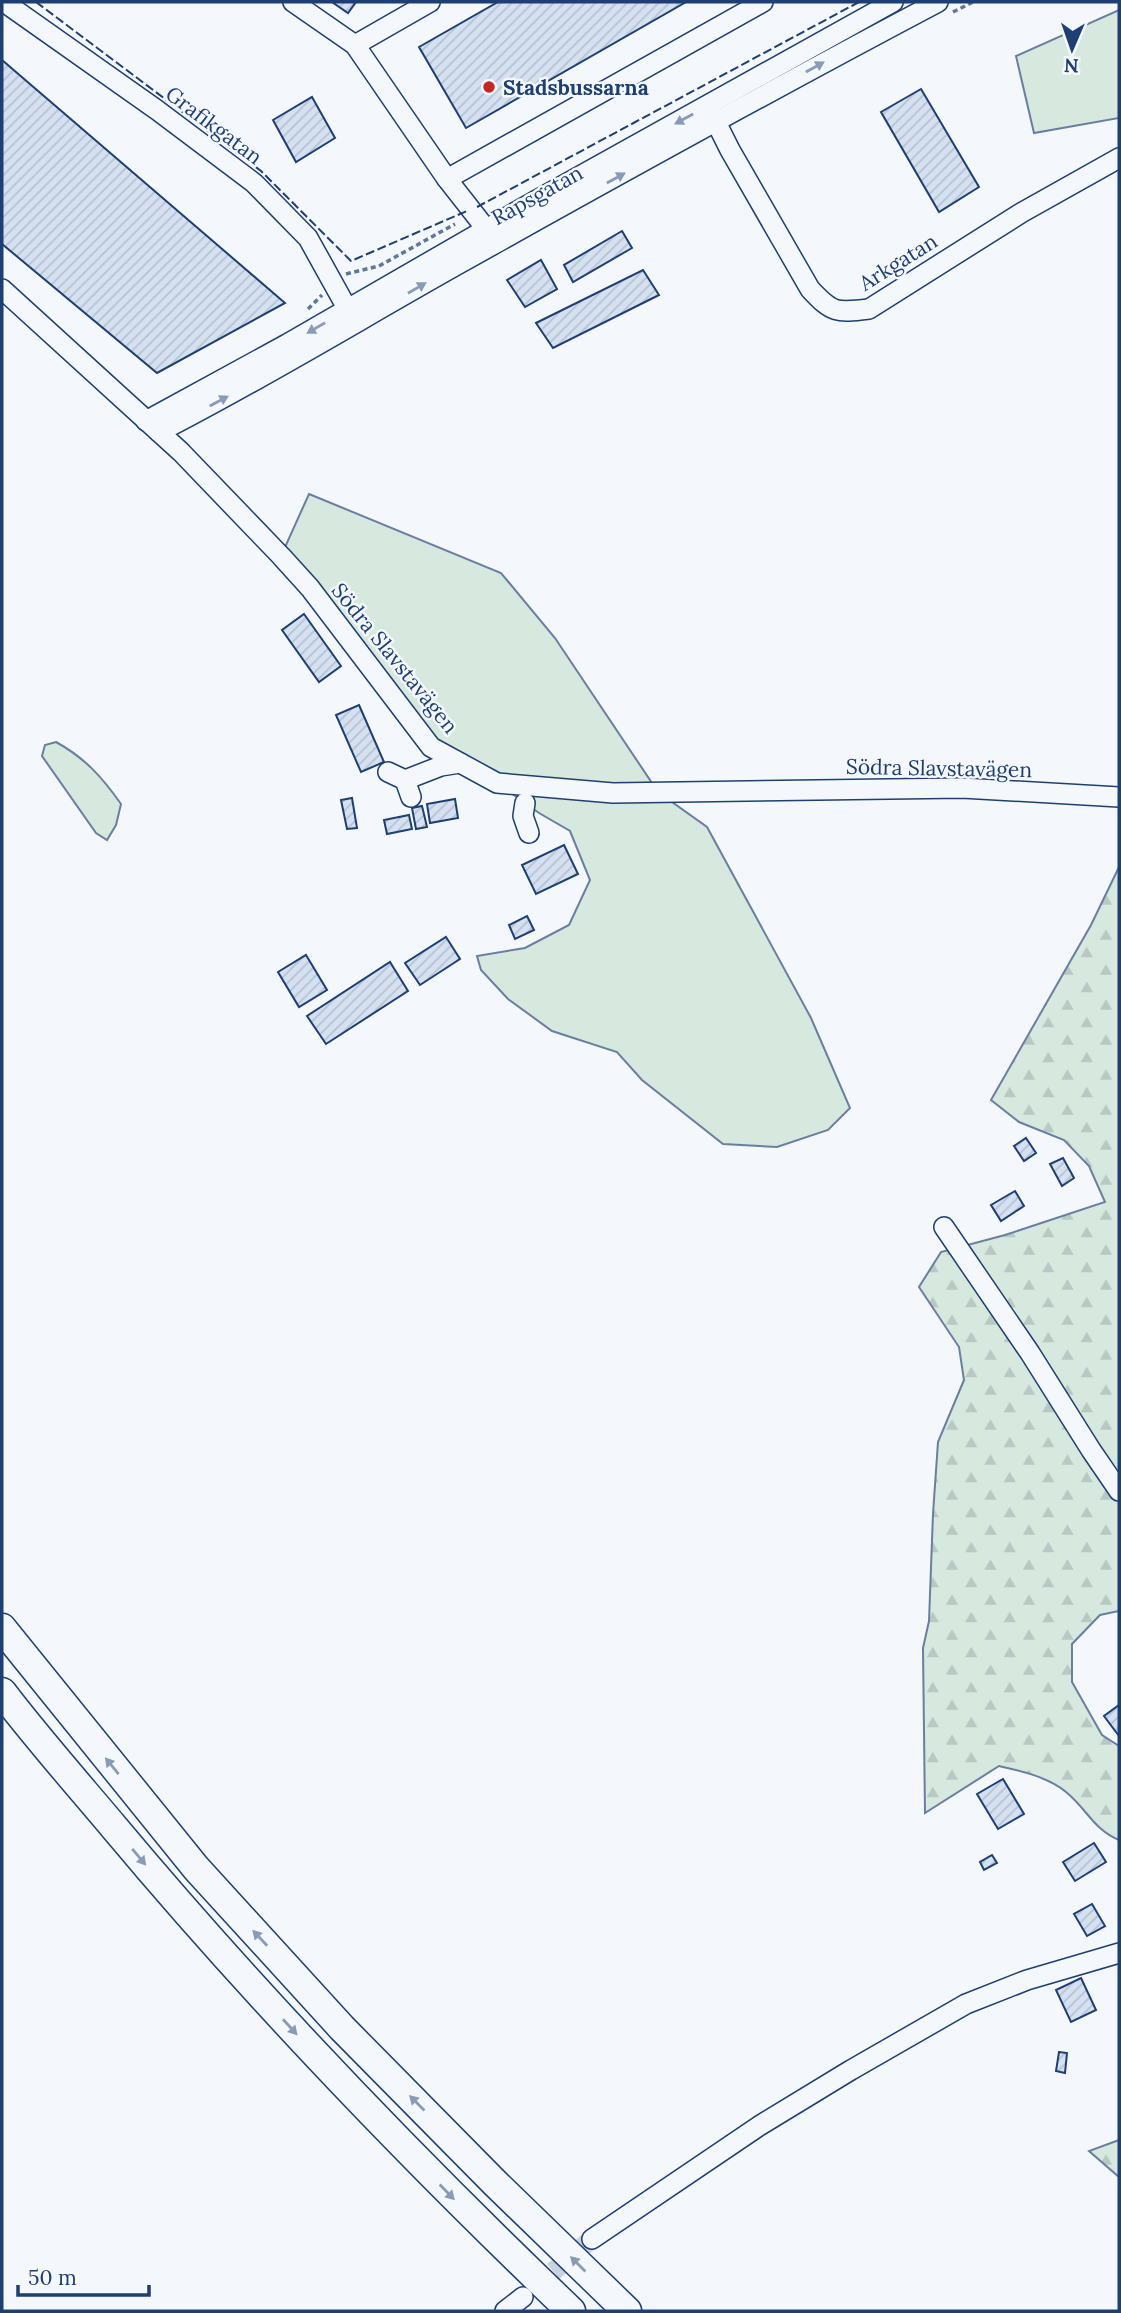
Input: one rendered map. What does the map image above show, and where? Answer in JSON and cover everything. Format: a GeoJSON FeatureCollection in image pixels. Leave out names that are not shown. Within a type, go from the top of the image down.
{"type":"FeatureCollection","features":[{"type":"Feature","properties":{"kind":"highway"},"geometry":{"type":"LineString","coordinates":[[2,1628],[196,1868],[352,2038],[495,2183],[627,2311]]}},
{"type":"Feature","properties":{"kind":"highway"},"geometry":{"type":"LineString","coordinates":[[2,1692],[170,1894],[318,2059],[468,2213],[570,2311]]}},
{"type":"Feature","properties":{"kind":"street","name":"Grafikgatan"},"geometry":{"type":"LineString","coordinates":[[4,2],[157,110],[254,183],[308,238],[351,316]]}},
{"type":"Feature","properties":{"kind":"street"},"geometry":{"type":"LineString","coordinates":[[293,2],[355,45],[447,178],[492,236]]}},
{"type":"Feature","properties":{"kind":"street"},"geometry":{"type":"LineString","coordinates":[[355,45],[430,2]]}},
{"type":"Feature","properties":{"kind":"street"},"geometry":{"type":"LineString","coordinates":[[447,178],[762,2]]}},
{"type":"Feature","properties":{"kind":"street","name":"Rapsgatan"},"geometry":{"type":"LineString","coordinates":[[712,114],[893,2]]}},
{"type":"Feature","properties":{"kind":"street","name":"Rapsgatan"},"geometry":{"type":"LineString","coordinates":[[153,426],[712,114],[938,2]]}},
{"type":"Feature","properties":{"kind":"street","name":"Arkgatan"},"geometry":{"type":"LineString","coordinates":[[712,114],[810,289],[827,307],[847,312],[869,309],[1021,213],[1119,158]]}},
{"type":"Feature","properties":{"kind":"street","name":"Södra Slavstavägen"},"geometry":{"type":"LineString","coordinates":[[2,289],[153,426],[310,588],[431,747],[497,783],[612,793],[962,788],[1119,797]]}},
{"type":"Feature","properties":{"kind":"street"},"geometry":{"type":"LineString","coordinates":[[401,783],[441,766],[460,763]]}},
{"type":"Feature","properties":{"kind":"street"},"geometry":{"type":"LineString","coordinates":[[525,803],[523,816],[529,834]]}},
{"type":"Feature","properties":{"kind":"street"},"geometry":{"type":"LineString","coordinates":[[944,1227],[1119,1491]]}},
{"type":"Feature","properties":{"kind":"street"},"geometry":{"type":"LineString","coordinates":[[592,2239],[759,2126],[966,2004],[1027,1980],[1119,1953]]}},
{"type":"Feature","properties":{"kind":"street"},"geometry":{"type":"LineString","coordinates":[[505,2311],[523,2297]]}},
{"type":"Feature","properties":{"kind":"green space"},"geometry":{"type":"Polygon","coordinates":[[[1119,10],[1119,118],[1034,133],[1016,56],[1119,10]]]}},
{"type":"Feature","properties":{"kind":"green space"},"geometry":{"type":"Polygon","coordinates":[[[309,494],[501,573],[555,638],[658,792],[707,827],[811,1018],[850,1108],[828,1130],[777,1147],[723,1144],[642,1080],[617,1052],[552,1031],[508,999],[481,970],[477,956],[525,948],[569,925],[590,880],[570,831],[497,783],[431,747],[281,556],[309,494]]]}},
{"type":"Feature","properties":{"kind":"green space"},"geometry":{"type":"Polygon","coordinates":[[[56,742],[92,769],[121,804],[116,825],[107,840],[96,833],[42,756],[45,745],[56,742]]]}},
{"type":"Feature","properties":{"kind":"green space"},"geometry":{"type":"Polygon","coordinates":[[[1119,867],[1119,1611],[1100,1615],[1072,1644],[1072,1682],[1102,1735],[1119,1746],[1119,1840],[1103,1830],[1073,1798],[1051,1782],[999,1766],[925,1813],[923,1648],[929,1621],[938,1442],[964,1380],[959,1347],[919,1287],[941,1252],[1005,1235],[1105,1202],[1089,1166],[1064,1140],[1019,1122],[991,1100],[1091,925],[1119,867]]]}},
{"type":"Feature","properties":{"kind":"green space"},"geometry":{"type":"Polygon","coordinates":[[[1119,2140],[1119,2177],[1089,2151],[1119,2140]]]}},
{"type":"Feature","properties":{"kind":"building"},"geometry":{"type":"Polygon","coordinates":[[[332,2],[356,2],[348,13],[332,2]]]}},
{"type":"Feature","properties":{"kind":"building","name":"Stadsbussarna"},"geometry":{"type":"Polygon","coordinates":[[[498,2],[686,2],[466,128],[419,47],[498,2]]]}},
{"type":"Feature","properties":{"kind":"building"},"geometry":{"type":"Polygon","coordinates":[[[2,60],[285,303],[157,373],[2,244],[2,60]]]}},
{"type":"Feature","properties":{"kind":"building"},"geometry":{"type":"Polygon","coordinates":[[[921,89],[979,187],[939,212],[881,112],[921,89]]]}},
{"type":"Feature","properties":{"kind":"building"},"geometry":{"type":"Polygon","coordinates":[[[312,97],[335,138],[296,162],[273,120],[312,97]]]}},
{"type":"Feature","properties":{"kind":"building"},"geometry":{"type":"Polygon","coordinates":[[[622,231],[632,248],[573,282],[564,265],[622,231]]]}},
{"type":"Feature","properties":{"kind":"building"},"geometry":{"type":"Polygon","coordinates":[[[541,260],[557,289],[525,307],[507,280],[541,260]]]}},
{"type":"Feature","properties":{"kind":"building"},"geometry":{"type":"Polygon","coordinates":[[[643,270],[659,295],[553,348],[536,323],[643,270]]]}},
{"type":"Feature","properties":{"kind":"building"},"geometry":{"type":"Polygon","coordinates":[[[304,614],[341,666],[319,682],[282,630],[304,614]]]}},
{"type":"Feature","properties":{"kind":"building"},"geometry":{"type":"Polygon","coordinates":[[[359,705],[384,762],[361,772],[336,715],[359,705]]]}},
{"type":"Feature","properties":{"kind":"building"},"geometry":{"type":"Polygon","coordinates":[[[352,798],[357,828],[347,829],[341,800],[352,798]]]}},
{"type":"Feature","properties":{"kind":"building"},"geometry":{"type":"Polygon","coordinates":[[[455,799],[458,818],[430,823],[427,804],[455,799]]]}},
{"type":"Feature","properties":{"kind":"building"},"geometry":{"type":"Polygon","coordinates":[[[422,806],[427,827],[416,829],[412,808],[422,806]]]}},
{"type":"Feature","properties":{"kind":"building"},"geometry":{"type":"Polygon","coordinates":[[[409,815],[412,829],[387,834],[384,820],[409,815]]]}},
{"type":"Feature","properties":{"kind":"building"},"geometry":{"type":"Polygon","coordinates":[[[564,845],[578,874],[536,894],[522,865],[564,845]]]}},
{"type":"Feature","properties":{"kind":"building"},"geometry":{"type":"Polygon","coordinates":[[[527,916],[534,930],[515,939],[509,925],[527,916]]]}},
{"type":"Feature","properties":{"kind":"building"},"geometry":{"type":"Polygon","coordinates":[[[446,937],[460,959],[420,985],[405,963],[446,937]]]}},
{"type":"Feature","properties":{"kind":"building"},"geometry":{"type":"Polygon","coordinates":[[[306,955],[327,990],[299,1007],[278,972],[306,955]]]}},
{"type":"Feature","properties":{"kind":"building"},"geometry":{"type":"Polygon","coordinates":[[[390,962],[408,991],[326,1044],[307,1016],[390,962]]]}},
{"type":"Feature","properties":{"kind":"building"},"geometry":{"type":"Polygon","coordinates":[[[1026,1138],[1036,1153],[1024,1161],[1014,1146],[1026,1138]]]}},
{"type":"Feature","properties":{"kind":"building"},"geometry":{"type":"Polygon","coordinates":[[[1063,1158],[1074,1178],[1062,1186],[1050,1164],[1063,1158]]]}},
{"type":"Feature","properties":{"kind":"building"},"geometry":{"type":"Polygon","coordinates":[[[1015,1191],[1024,1206],[1001,1221],[991,1205],[1015,1191]]]}},
{"type":"Feature","properties":{"kind":"building"},"geometry":{"type":"Polygon","coordinates":[[[1119,1705],[1119,1736],[1104,1716],[1119,1705]]]}},
{"type":"Feature","properties":{"kind":"building"},"geometry":{"type":"Polygon","coordinates":[[[1003,1779],[1024,1814],[998,1829],[977,1794],[1003,1779]]]}},
{"type":"Feature","properties":{"kind":"building"},"geometry":{"type":"Polygon","coordinates":[[[1094,1843],[1106,1862],[1075,1881],[1063,1862],[1094,1843]]]}},
{"type":"Feature","properties":{"kind":"building"},"geometry":{"type":"Polygon","coordinates":[[[992,1855],[997,1863],[984,1870],[980,1862],[992,1855]]]}},
{"type":"Feature","properties":{"kind":"building"},"geometry":{"type":"Polygon","coordinates":[[[1092,1904],[1105,1926],[1087,1936],[1074,1914],[1092,1904]]]}},
{"type":"Feature","properties":{"kind":"building"},"geometry":{"type":"Polygon","coordinates":[[[1081,1978],[1096,2010],[1071,2022],[1056,1990],[1081,1978]]]}},
{"type":"Feature","properties":{"kind":"building"},"geometry":{"type":"Polygon","coordinates":[[[1059,2052],[1067,2053],[1065,2073],[1056,2071],[1059,2052]]]}},
{"type":"Feature","properties":{"kind":"tunnel"},"geometry":{"type":"LineString","coordinates":[[531,2290],[592,2239]]}},
{"type":"Feature","properties":{"kind":"fence"},"geometry":{"type":"LineString","coordinates":[[36,2],[261,171],[351,261],[467,211]]}},
{"type":"Feature","properties":{"kind":"fence"},"geometry":{"type":"LineString","coordinates":[[477,207],[859,2]]}},
{"type":"Feature","properties":{"kind":"place","name":"Stadsbussarna"},"geometry":{"type":"Point","coordinates":[489,87]}}]}
